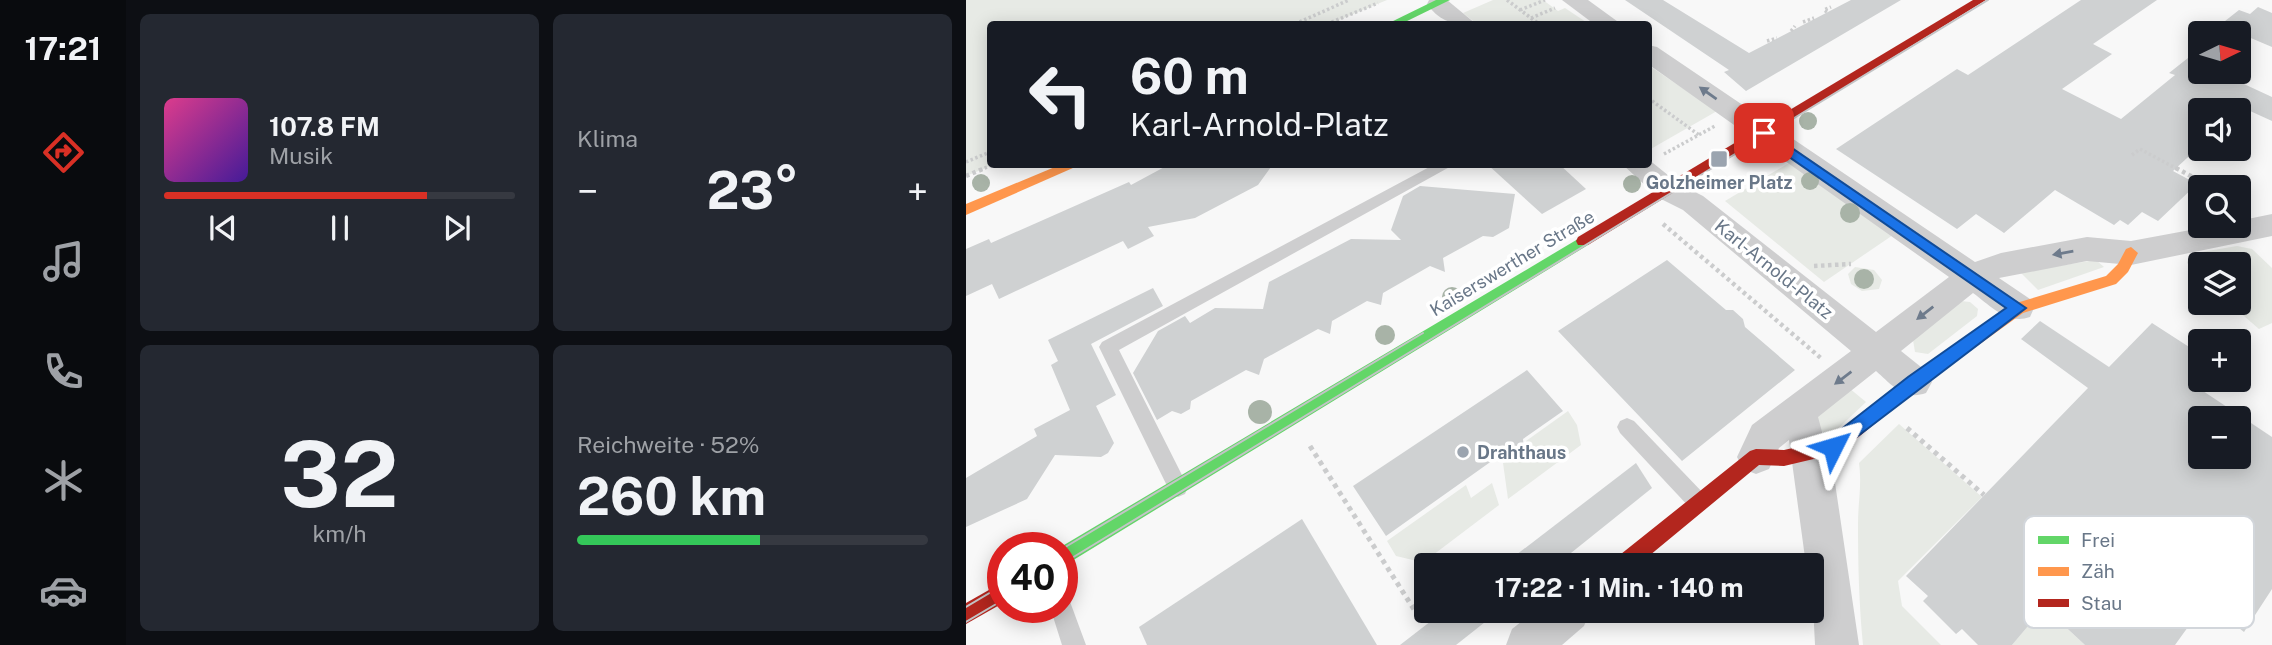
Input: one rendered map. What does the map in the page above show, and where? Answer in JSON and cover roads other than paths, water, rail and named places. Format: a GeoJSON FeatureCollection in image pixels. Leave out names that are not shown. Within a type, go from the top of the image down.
{"type":"FeatureCollection","features":[{"type":"Feature","properties":{"kind":"street"},"geometry":{"type":"LineString","coordinates":[[1573,0],[1604,21]]}},
{"type":"Feature","properties":{"kind":"street","name":"Kaiserswerther Straße"},"geometry":{"type":"LineString","coordinates":[[1078,546],[1981,0]]}},
{"type":"Feature","properties":{"kind":"street"},"geometry":{"type":"LineString","coordinates":[[1400,21],[1442,2],[1461,21]]}},
{"type":"Feature","properties":{"kind":"street"},"geometry":{"type":"LineString","coordinates":[[1652,55],[1974,275],[2018,308]]}},
{"type":"Feature","properties":{"kind":"street"},"geometry":{"type":"LineString","coordinates":[[966,210],[1066,168]]}},
{"type":"Feature","properties":{"kind":"street"},"geometry":{"type":"LineString","coordinates":[[1641,168],[1669,191]]}},
{"type":"Feature","properties":{"kind":"street","name":"Karl-Arnold-Platz"},"geometry":{"type":"LineString","coordinates":[[1669,191],[1693,203],[1914,382]]}},
{"type":"Feature","properties":{"kind":"street"},"geometry":{"type":"LineString","coordinates":[[1637,553],[1756,457],[1765,437],[1974,275],[2001,265],[2087,249],[2131,253],[2272,225]]}},
{"type":"Feature","properties":{"kind":"street"},"geometry":{"type":"LineString","coordinates":[[1756,457],[1809,454],[1833,447],[1914,382],[2018,308],[2111,280],[2123,268],[2131,253]]}},
{"type":"Feature","properties":{"kind":"street"},"geometry":{"type":"LineString","coordinates":[[1808,404],[1804,434],[1815,476],[1837,645]]}},
{"type":"Feature","properties":{"kind":"street"},"geometry":{"type":"LineString","coordinates":[[966,614],[987,602]]}},
{"type":"Feature","properties":{"kind":"street"},"geometry":{"type":"LineString","coordinates":[[1528,645],[1555,623]]}},
{"type":"Feature","properties":{"kind":"lane"},"geometry":{"type":"LineString","coordinates":[[1178,487],[1108,347],[1441,168]]}},
{"type":"Feature","properties":{"kind":"lane"},"geometry":{"type":"LineString","coordinates":[[1627,427],[1698,502]]}},
{"type":"Feature","properties":{"kind":"lane"},"geometry":{"type":"LineString","coordinates":[[1066,623],[1074,645]]}},
{"type":"Feature","properties":{"kind":"tram line"},"geometry":{"type":"LineString","coordinates":[[1078,554],[1988,0]]}},
{"type":"Feature","properties":{"kind":"tram line"},"geometry":{"type":"LineString","coordinates":[[1078,539],[1423,333]]}},
{"type":"Feature","properties":{"kind":"tram line"},"geometry":{"type":"LineString","coordinates":[[966,607],[987,595]]}},
{"type":"Feature","properties":{"kind":"tram line"},"geometry":{"type":"LineString","coordinates":[[966,622],[987,610]]}},
{"type":"Feature","properties":{"kind":"place","name":"Golzheimer Platz"},"geometry":{"type":"Point","coordinates":[1719,159]}},
{"type":"Feature","properties":{"kind":"place","name":"Drahthaus"},"geometry":{"type":"Point","coordinates":[1463,452]}}]}
